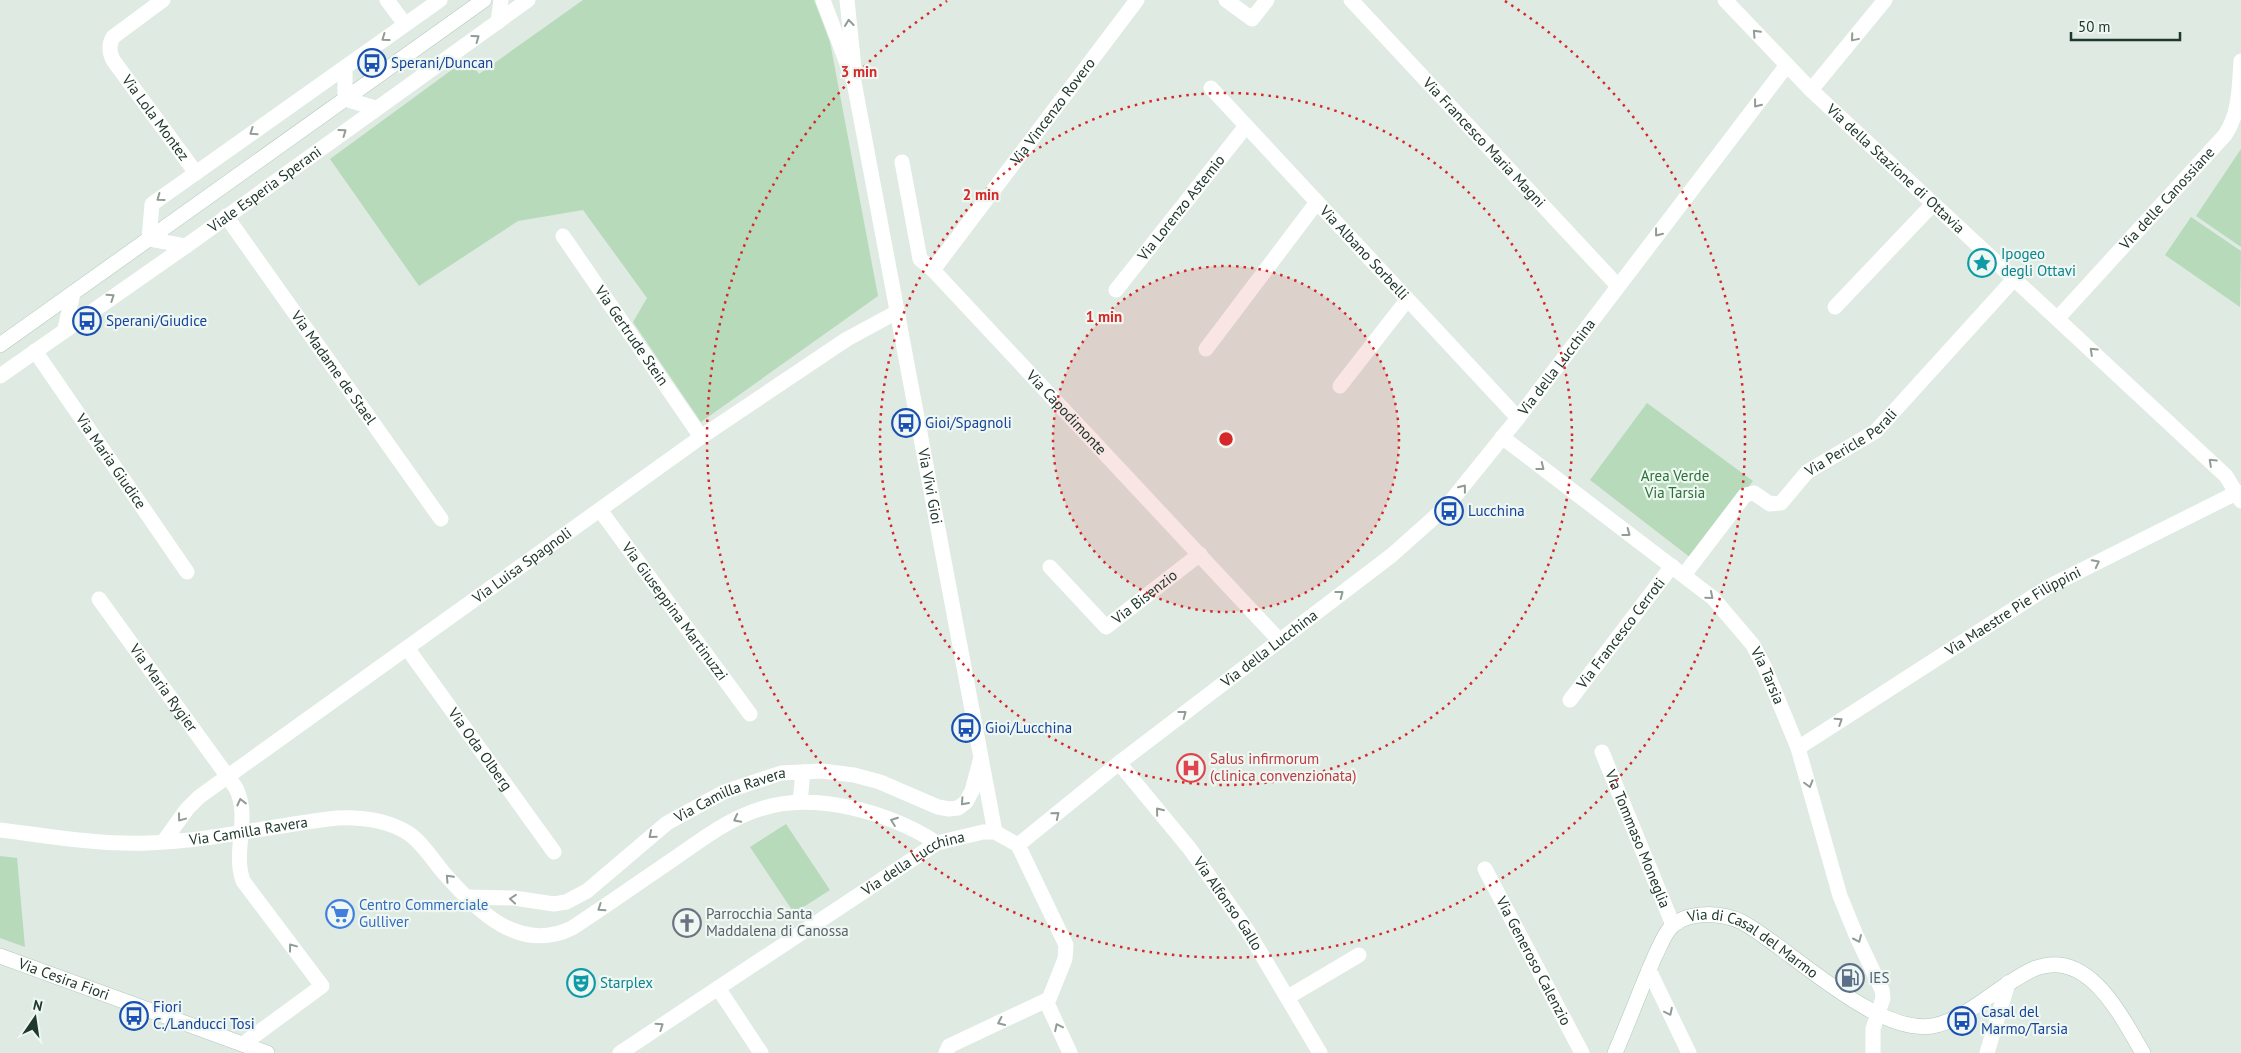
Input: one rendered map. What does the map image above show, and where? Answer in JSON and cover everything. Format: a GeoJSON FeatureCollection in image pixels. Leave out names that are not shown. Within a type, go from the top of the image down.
{"type":"FeatureCollection","features":[{"type":"Feature","properties":{"kind":"street","name":"Via Lola Montez"},"geometry":{"type":"LineString","coordinates":[[149,239],[152,204],[196,172],[113,60],[110,46],[113,37],[163,0]]}},
{"type":"Feature","properties":{"kind":"street"},"geometry":{"type":"LineString","coordinates":[[387,0],[404,23]]}},
{"type":"Feature","properties":{"kind":"street"},"geometry":{"type":"LineString","coordinates":[[196,172],[404,23],[440,0]]}},
{"type":"Feature","properties":{"kind":"street","name":"Viale Esperia Sperani"},"geometry":{"type":"LineString","coordinates":[[0,345],[484,0]]}},
{"type":"Feature","properties":{"kind":"street"},"geometry":{"type":"LineString","coordinates":[[498,22],[501,0]]}},
{"type":"Feature","properties":{"kind":"street","name":"Viale Esperia Sperani"},"geometry":{"type":"LineString","coordinates":[[0,376],[186,246],[375,108],[528,0]]}},
{"type":"Feature","properties":{"kind":"street","name":"Via Vivi Gioi"},"geometry":{"type":"LineString","coordinates":[[823,0],[854,82]]}},
{"type":"Feature","properties":{"kind":"street","name":"Via Vivi Gioi"},"geometry":{"type":"LineString","coordinates":[[847,0],[854,82],[995,832]]}},
{"type":"Feature","properties":{"kind":"street","name":"Via Vincenzo Rovero"},"geometry":{"type":"LineString","coordinates":[[933,270],[1137,0]]}},
{"type":"Feature","properties":{"kind":"street"},"geometry":{"type":"LineString","coordinates":[[1226,0],[1252,19],[1267,0]]}},
{"type":"Feature","properties":{"kind":"street","name":"Via Francesco Maria Magni"},"geometry":{"type":"LineString","coordinates":[[1351,0],[1618,285]]}},
{"type":"Feature","properties":{"kind":"street","name":"Via della Stazione di Ottavia"},"geometry":{"type":"LineString","coordinates":[[1725,0],[1811,90],[2226,476],[2239,496]]}},
{"type":"Feature","properties":{"kind":"street"},"geometry":{"type":"LineString","coordinates":[[1811,90],[1885,0]]}},
{"type":"Feature","properties":{"kind":"street","name":"Via delle Canossiane"},"geometry":{"type":"LineString","coordinates":[[2058,318],[2225,135],[2233,122],[2237,107],[2241,62]]}},
{"type":"Feature","properties":{"kind":"street","name":"Via della Lucchina"},"geometry":{"type":"LineString","coordinates":[[1018,846],[1119,763],[1392,555],[1453,500],[1518,418],[1787,66]]}},
{"type":"Feature","properties":{"kind":"street"},"geometry":{"type":"LineString","coordinates":[[345,67],[344,99],[375,108]]}},
{"type":"Feature","properties":{"kind":"street","name":"Via Albano Sorbelli"},"geometry":{"type":"LineString","coordinates":[[1211,88],[1518,418]]}},
{"type":"Feature","properties":{"kind":"street","name":"Via Lorenzo Astemio"},"geometry":{"type":"LineString","coordinates":[[1116,290],[1246,126]]}},
{"type":"Feature","properties":{"kind":"street","name":"Via Capodimonte"},"geometry":{"type":"LineString","coordinates":[[902,162],[920,259],[933,270],[1280,641]]}},
{"type":"Feature","properties":{"kind":"street"},"geometry":{"type":"LineString","coordinates":[[1206,349],[1317,202]]}},
{"type":"Feature","properties":{"kind":"street"},"geometry":{"type":"LineString","coordinates":[[1835,307],[1933,204]]}},
{"type":"Feature","properties":{"kind":"street","name":"Via Madame de Stael"},"geometry":{"type":"LineString","coordinates":[[226,216],[441,519]]}},
{"type":"Feature","properties":{"kind":"street","name":"Via Gertrude Stein"},"geometry":{"type":"LineString","coordinates":[[563,236],[702,437]]}},
{"type":"Feature","properties":{"kind":"street"},"geometry":{"type":"LineString","coordinates":[[149,239],[186,246]]}},
{"type":"Feature","properties":{"kind":"street","name":"Via Pericle Perali"},"geometry":{"type":"LineString","coordinates":[[1678,570],[1745,495],[1754,494],[1770,504],[1781,503],[1807,472],[1876,430],[2015,278]]}},
{"type":"Feature","properties":{"kind":"street"},"geometry":{"type":"LineString","coordinates":[[65,329],[73,293]]}},
{"type":"Feature","properties":{"kind":"street"},"geometry":{"type":"LineString","coordinates":[[1340,386],[1407,300]]}},
{"type":"Feature","properties":{"kind":"street","name":"Via Luisa Spagnoli"},"geometry":{"type":"LineString","coordinates":[[164,841],[191,805],[407,648],[702,437],[847,338],[896,312]]}},
{"type":"Feature","properties":{"kind":"street","name":"Via Maria Giudice"},"geometry":{"type":"LineString","coordinates":[[35,351],[186,572]]}},
{"type":"Feature","properties":{"kind":"street","name":"Via Tarsia"},"geometry":{"type":"LineString","coordinates":[[1502,437],[1678,570],[1719,604],[1753,646],[1765,668],[1798,748],[1840,896],[1882,990],[1883,998],[1873,1029],[1872,1053]]}},
{"type":"Feature","properties":{"kind":"street","name":"Via Maestre Pie Filippini"},"geometry":{"type":"LineString","coordinates":[[1798,748],[2048,587],[2239,496]]}},
{"type":"Feature","properties":{"kind":"street","name":"Via Giuseppina Martinuzzi"},"geometry":{"type":"LineString","coordinates":[[600,510],[750,714]]}},
{"type":"Feature","properties":{"kind":"street","name":"Via Bisenzio"},"geometry":{"type":"LineString","coordinates":[[1050,567],[1106,627],[1200,554]]}},
{"type":"Feature","properties":{"kind":"street","name":"Via Francesco Cerroti"},"geometry":{"type":"LineString","coordinates":[[1570,700],[1678,570]]}},
{"type":"Feature","properties":{"kind":"street","name":"Via Maria Rygier"},"geometry":{"type":"LineString","coordinates":[[100,599],[229,777],[242,804],[239,863],[243,881],[322,986],[243,1044]]}},
{"type":"Feature","properties":{"kind":"street","name":"Via Oda Olberg"},"geometry":{"type":"LineString","coordinates":[[407,648],[554,852]]}},
{"type":"Feature","properties":{"kind":"street","name":"Via Tommaso Moneglia"},"geometry":{"type":"LineString","coordinates":[[1602,752],[1673,925]]}},
{"type":"Feature","properties":{"kind":"street","name":"Via Camilla Ravera"},"geometry":{"type":"LineString","coordinates":[[467,897],[514,898],[554,904],[563,902],[582,894],[667,823],[695,806],[724,792],[764,777],[781,773],[840,773],[867,778],[887,784],[938,807],[952,809],[961,807],[968,798],[981,757]]}},
{"type":"Feature","properties":{"kind":"street","name":"Via Alfonso Gallo"},"geometry":{"type":"LineString","coordinates":[[1119,763],[1190,849],[1259,947],[1320,1053]]}},
{"type":"Feature","properties":{"kind":"street"},"geometry":{"type":"LineString","coordinates":[[800,802],[803,772]]}},
{"type":"Feature","properties":{"kind":"street","name":"Via Camilla Ravera"},"geometry":{"type":"LineString","coordinates":[[0,830],[116,843],[164,841],[338,818],[359,818],[378,821],[397,827],[412,836],[467,897],[492,920],[517,933],[540,936],[563,933],[717,829],[757,810],[785,802],[827,804],[865,812],[904,825],[937,843]]}},
{"type":"Feature","properties":{"kind":"street","name":"Via della Lucchina"},"geometry":{"type":"LineString","coordinates":[[620,1053],[937,843],[983,832],[995,832]]}},
{"type":"Feature","properties":{"kind":"street"},"geometry":{"type":"LineString","coordinates":[[947,1049],[1046,1001],[1052,992],[1065,959],[1066,945],[1018,846],[995,832]]}},
{"type":"Feature","properties":{"kind":"street","name":"Via Generoso Calenzio"},"geometry":{"type":"LineString","coordinates":[[1485,869],[1582,1053]]}},
{"type":"Feature","properties":{"kind":"street","name":"Via di Casal del Marmo"},"geometry":{"type":"LineString","coordinates":[[1615,1053],[1649,970],[1666,935],[1673,925],[1690,917],[1704,915],[1730,918],[1742,922],[1852,999],[1878,1014],[1911,1025],[1938,1025],[1954,1018],[2008,983],[2042,966],[2061,964],[2076,970],[2093,981],[2105,995],[2143,1053]]}},
{"type":"Feature","properties":{"kind":"street"},"geometry":{"type":"LineString","coordinates":[[1288,997],[1359,955]]}},
{"type":"Feature","properties":{"kind":"street","name":"Via Cesira Fiori"},"geometry":{"type":"LineString","coordinates":[[0,956],[267,1053]]}},
{"type":"Feature","properties":{"kind":"street"},"geometry":{"type":"LineString","coordinates":[[1649,970],[1689,1053]]}},
{"type":"Feature","properties":{"kind":"street"},"geometry":{"type":"LineString","coordinates":[[1987,1053],[2008,983]]}},
{"type":"Feature","properties":{"kind":"street"},"geometry":{"type":"LineString","coordinates":[[718,988],[761,1053]]}},
{"type":"Feature","properties":{"kind":"street"},"geometry":{"type":"LineString","coordinates":[[1046,1001],[1070,1053]]}},
{"type":"Feature","properties":{"kind":"green space"},"geometry":{"type":"Polygon","coordinates":[[[583,0],[814,0],[830,42],[878,296],[701,422],[633,322],[647,298],[583,210],[518,221],[419,286],[330,159],[468,58],[479,74],[583,0]]]}},
{"type":"Feature","properties":{"kind":"green space"},"geometry":{"type":"Polygon","coordinates":[[[2241,149],[2241,247],[2196,216],[2241,149]]]}},
{"type":"Feature","properties":{"kind":"green space"},"geometry":{"type":"Polygon","coordinates":[[[2191,217],[2241,251],[2240,307],[2165,255],[2191,217]]]}},
{"type":"Feature","properties":{"kind":"green space","name":"Area Verde Via Tarsia"},"geometry":{"type":"Polygon","coordinates":[[[1647,403],[1753,481],[1691,558],[1590,480],[1647,403]]]}},
{"type":"Feature","properties":{"kind":"green space"},"geometry":{"type":"Polygon","coordinates":[[[786,824],[830,890],[794,913],[750,847],[786,824]]]}},
{"type":"Feature","properties":{"kind":"green space"},"geometry":{"type":"Polygon","coordinates":[[[0,856],[17,858],[25,947],[0,938],[0,856]]]}},
{"type":"Feature","properties":{"kind":"place","name":"Sperani/Duncan"},"geometry":{"type":"Point","coordinates":[372,63]}},
{"type":"Feature","properties":{"kind":"place","name":"Ipogeo degli Ottavi"},"geometry":{"type":"Point","coordinates":[1982,263]}},
{"type":"Feature","properties":{"kind":"place","name":"Sperani/Giudice"},"geometry":{"type":"Point","coordinates":[87,321]}},
{"type":"Feature","properties":{"kind":"place","name":"Gioi/Spagnoli"},"geometry":{"type":"Point","coordinates":[906,423]}},
{"type":"Feature","properties":{"kind":"place","name":"Lucchina"},"geometry":{"type":"Point","coordinates":[1449,511]}},
{"type":"Feature","properties":{"kind":"place","name":"Gioi/Lucchina"},"geometry":{"type":"Point","coordinates":[966,728]}},
{"type":"Feature","properties":{"kind":"place","name":"Salus infirmorum (clinica convenzionata)"},"geometry":{"type":"Point","coordinates":[1191,768]}},
{"type":"Feature","properties":{"kind":"place","name":"Centro Commerciale Gulliver"},"geometry":{"type":"Point","coordinates":[340,914]}},
{"type":"Feature","properties":{"kind":"place","name":"Parrocchia Santa Maddalena di Canossa"},"geometry":{"type":"Point","coordinates":[687,923]}},
{"type":"Feature","properties":{"kind":"place","name":"IES"},"geometry":{"type":"Point","coordinates":[1850,978]}},
{"type":"Feature","properties":{"kind":"place","name":"Starplex"},"geometry":{"type":"Point","coordinates":[581,983]}},
{"type":"Feature","properties":{"kind":"place","name":"Fiori C./Landucci Tosi"},"geometry":{"type":"Point","coordinates":[134,1016]}},
{"type":"Feature","properties":{"kind":"place","name":"Casal del Marmo/Tarsia"},"geometry":{"type":"Point","coordinates":[1962,1021]}}]}
